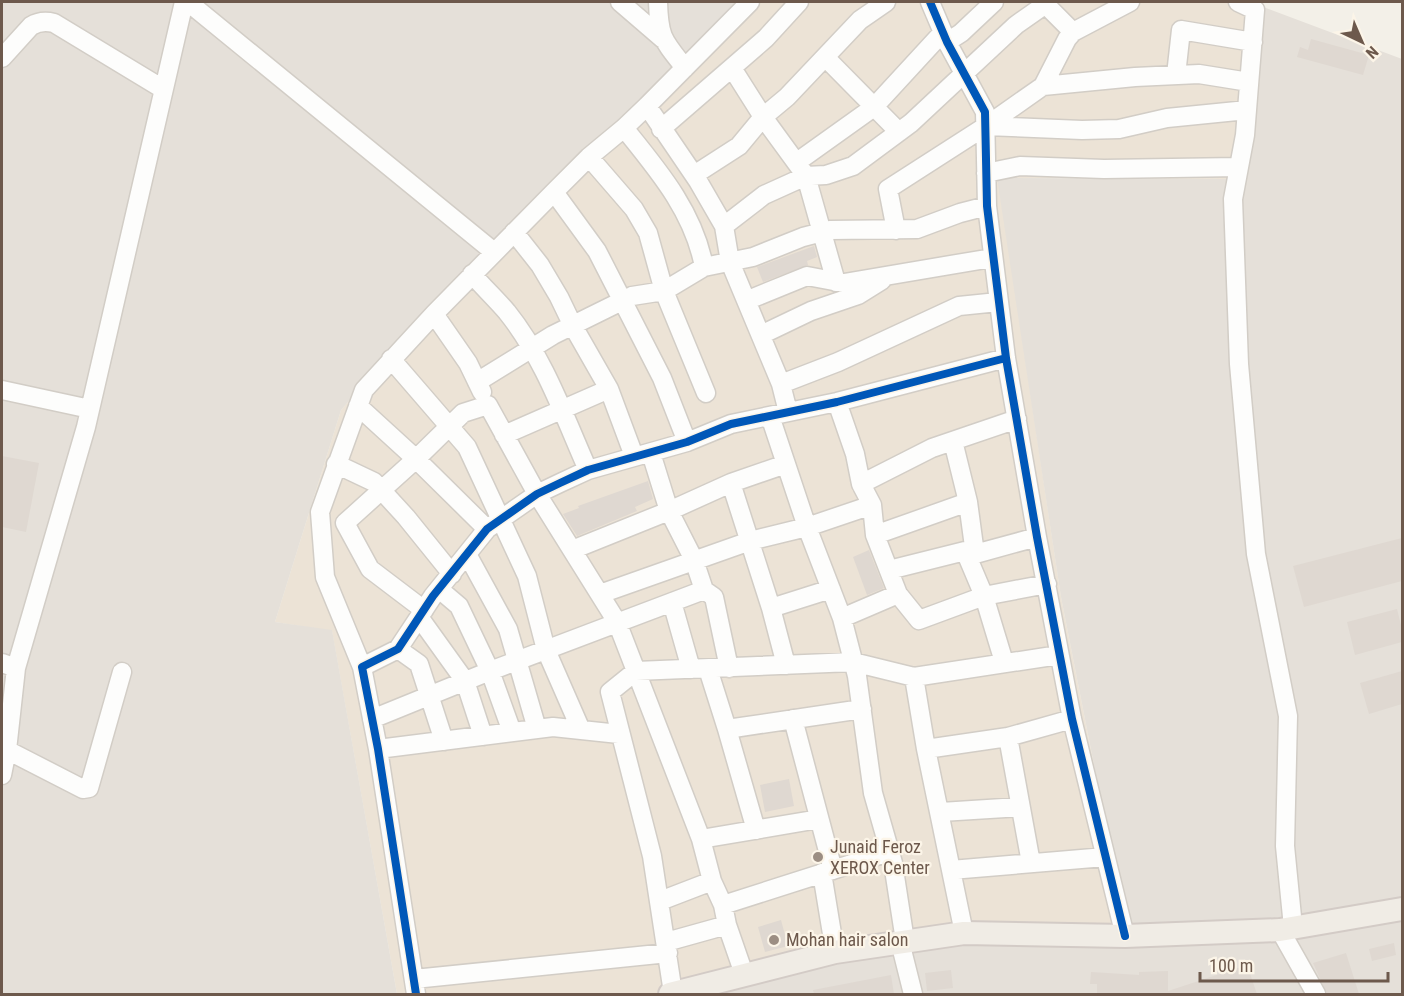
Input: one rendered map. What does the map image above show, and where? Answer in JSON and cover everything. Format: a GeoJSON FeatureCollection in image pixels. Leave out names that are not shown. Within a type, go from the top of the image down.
{"type":"FeatureCollection","features":[{"type":"Feature","properties":{"kind":"main road"},"geometry":{"type":"LineString","coordinates":[[671,994],[834,952],[964,933],[1125,936],[1286,928],[1402,909]]}},
{"type":"Feature","properties":{"kind":"street"},"geometry":{"type":"LineString","coordinates":[[2,775],[7,750],[9,665],[90,409],[163,89],[186,2],[494,252]]}},
{"type":"Feature","properties":{"kind":"street"},"geometry":{"type":"LineString","coordinates":[[620,2],[663,39],[685,68]]}},
{"type":"Feature","properties":{"kind":"street"},"geometry":{"type":"LineString","coordinates":[[658,2],[663,39]]}},
{"type":"Feature","properties":{"kind":"street"},"geometry":{"type":"LineString","coordinates":[[727,926],[667,948],[415,987],[378,750],[362,667],[325,577],[320,512],[364,390],[472,274],[589,157],[624,129],[750,2]]}},
{"type":"Feature","properties":{"kind":"street"},"geometry":{"type":"LineString","coordinates":[[661,129],[766,39],[799,2]]}},
{"type":"Feature","properties":{"kind":"street"},"geometry":{"type":"LineString","coordinates":[[694,176],[739,146],[763,117],[788,98],[860,21],[886,2]]}},
{"type":"Feature","properties":{"kind":"street"},"geometry":{"type":"LineString","coordinates":[[930,2],[945,37],[985,112],[987,206],[1006,358],[1059,655],[1125,936]]}},
{"type":"Feature","properties":{"kind":"street"},"geometry":{"type":"LineString","coordinates":[[724,226],[802,169],[874,107],[945,37],[961,33],[994,2]]}},
{"type":"Feature","properties":{"kind":"street"},"geometry":{"type":"LineString","coordinates":[[896,230],[888,189],[1043,86],[1067,39],[1073,32],[1130,2]]}},
{"type":"Feature","properties":{"kind":"street"},"geometry":{"type":"LineString","coordinates":[[1238,2],[1255,10],[1245,135],[1233,199],[1239,364],[1256,554],[1288,716],[1286,928],[1316,994]]}},
{"type":"Feature","properties":{"kind":"street"},"geometry":{"type":"LineString","coordinates":[[802,169],[826,175],[853,166],[911,123],[1016,25],[1044,3],[1073,32]]}},
{"type":"Feature","properties":{"kind":"street"},"geometry":{"type":"LineString","coordinates":[[2,58],[31,26],[37,23],[54,23],[163,89]]}},
{"type":"Feature","properties":{"kind":"street"},"geometry":{"type":"LineString","coordinates":[[1176,75],[1181,30],[1253,42]]}},
{"type":"Feature","properties":{"kind":"street"},"geometry":{"type":"LineString","coordinates":[[825,57],[899,132]]}},
{"type":"Feature","properties":{"kind":"street"},"geometry":{"type":"LineString","coordinates":[[732,68],[763,117],[802,169],[823,232],[836,282]]}},
{"type":"Feature","properties":{"kind":"street"},"geometry":{"type":"LineString","coordinates":[[1043,86],[1199,74],[1249,82]]}},
{"type":"Feature","properties":{"kind":"street"},"geometry":{"type":"LineString","coordinates":[[647,106],[724,226],[730,262],[782,384],[789,412]]}},
{"type":"Feature","properties":{"kind":"street"},"geometry":{"type":"LineString","coordinates":[[986,126],[1083,130],[1119,129],[1167,118],[1247,110]]}},
{"type":"Feature","properties":{"kind":"street"},"geometry":{"type":"LineString","coordinates":[[624,129],[664,178],[684,210],[701,252],[704,267]]}},
{"type":"Feature","properties":{"kind":"street"},"geometry":{"type":"LineString","coordinates":[[589,157],[634,209],[648,233],[664,291],[706,393]]}},
{"type":"Feature","properties":{"kind":"street"},"geometry":{"type":"LineString","coordinates":[[986,173],[1020,166],[1104,169],[1239,167]]}},
{"type":"Feature","properties":{"kind":"street"},"geometry":{"type":"LineString","coordinates":[[554,192],[597,251],[662,378],[687,442]]}},
{"type":"Feature","properties":{"kind":"street"},"geometry":{"type":"LineString","coordinates":[[477,382],[553,335],[632,296],[664,291],[704,267],[753,257],[803,237],[823,232],[917,230],[960,213],[987,206]]}},
{"type":"Feature","properties":{"kind":"street"},"geometry":{"type":"LineString","coordinates":[[514,232],[540,265],[559,297],[642,455],[694,561],[704,590],[714,597],[729,668]]}},
{"type":"Feature","properties":{"kind":"street"},"geometry":{"type":"LineString","coordinates":[[748,300],[807,276],[844,283],[992,258]]}},
{"type":"Feature","properties":{"kind":"street"},"geometry":{"type":"LineString","coordinates":[[472,274],[507,313],[531,348],[588,470]]}},
{"type":"Feature","properties":{"kind":"street"},"geometry":{"type":"LineString","coordinates":[[761,335],[811,311],[858,295],[890,274]]}},
{"type":"Feature","properties":{"kind":"street"},"geometry":{"type":"LineString","coordinates":[[782,384],[838,362],[959,306],[998,302]]}},
{"type":"Feature","properties":{"kind":"street"},"geometry":{"type":"LineString","coordinates":[[434,314],[468,363],[488,405],[537,494],[617,622],[701,839],[712,881],[723,905],[727,926],[744,974]]}},
{"type":"Feature","properties":{"kind":"street"},"geometry":{"type":"LineString","coordinates":[[362,667],[398,649],[440,589],[493,525],[537,494],[588,470],[687,442],[731,424],[837,402],[1006,358]]}},
{"type":"Feature","properties":{"kind":"street"},"geometry":{"type":"LineString","coordinates":[[391,359],[467,447],[493,525],[527,576],[546,650],[582,730]]}},
{"type":"Feature","properties":{"kind":"street"},"geometry":{"type":"LineString","coordinates":[[504,435],[609,389]]}},
{"type":"Feature","properties":{"kind":"street"},"geometry":{"type":"LineString","coordinates":[[2,390],[90,409]]}},
{"type":"Feature","properties":{"kind":"street"},"geometry":{"type":"LineString","coordinates":[[837,402],[855,454],[861,484],[872,505],[875,536],[898,594],[919,620],[984,596],[1047,584]]}},
{"type":"Feature","properties":{"kind":"street"},"geometry":{"type":"LineString","coordinates":[[483,736],[465,681],[422,614],[370,569],[345,523],[464,413],[488,405]]}},
{"type":"Feature","properties":{"kind":"street"},"geometry":{"type":"LineString","coordinates":[[358,406],[493,525]]}},
{"type":"Feature","properties":{"kind":"street"},"geometry":{"type":"LineString","coordinates":[[770,416],[807,527],[842,618],[857,676],[873,793],[889,852],[902,941],[913,994]]}},
{"type":"Feature","properties":{"kind":"street"},"geometry":{"type":"LineString","coordinates":[[861,484],[932,448],[1017,419]]}},
{"type":"Feature","properties":{"kind":"street"},"geometry":{"type":"LineString","coordinates":[[953,441],[968,502],[970,553],[1004,662]]}},
{"type":"Feature","properties":{"kind":"street"},"geometry":{"type":"LineString","coordinates":[[336,464],[374,482],[452,574]]}},
{"type":"Feature","properties":{"kind":"street"},"geometry":{"type":"LineString","coordinates":[[572,550],[731,483],[786,464]]}},
{"type":"Feature","properties":{"kind":"street"},"geometry":{"type":"LineString","coordinates":[[731,483],[771,608],[786,665]]}},
{"type":"Feature","properties":{"kind":"street"},"geometry":{"type":"LineString","coordinates":[[875,536],[968,502]]}},
{"type":"Feature","properties":{"kind":"street"},"geometry":{"type":"LineString","coordinates":[[600,594],[750,541],[807,527],[872,505]]}},
{"type":"Feature","properties":{"kind":"street"},"geometry":{"type":"LineString","coordinates":[[889,570],[1037,537]]}},
{"type":"Feature","properties":{"kind":"street"},"geometry":{"type":"LineString","coordinates":[[467,554],[508,629],[537,729]]}},
{"type":"Feature","properties":{"kind":"street"},"geometry":{"type":"LineString","coordinates":[[440,589],[459,606],[490,671],[512,732]]}},
{"type":"Feature","properties":{"kind":"street"},"geometry":{"type":"LineString","coordinates":[[771,608],[831,589]]}},
{"type":"Feature","properties":{"kind":"street"},"geometry":{"type":"LineString","coordinates":[[372,718],[704,590]]}},
{"type":"Feature","properties":{"kind":"street"},"geometry":{"type":"LineString","coordinates":[[842,618],[898,594]]}},
{"type":"Feature","properties":{"kind":"street"},"geometry":{"type":"LineString","coordinates":[[672,602],[727,729],[756,830]]}},
{"type":"Feature","properties":{"kind":"street"},"geometry":{"type":"LineString","coordinates":[[398,649],[419,664],[444,741]]}},
{"type":"Feature","properties":{"kind":"street"},"geometry":{"type":"LineString","coordinates":[[671,994],[667,948],[652,856],[610,692],[636,671],[853,662],[915,677],[1059,655]]}},
{"type":"Feature","properties":{"kind":"street"},"geometry":{"type":"LineString","coordinates":[[7,750],[83,789],[89,788],[122,672]]}},
{"type":"Feature","properties":{"kind":"street"},"geometry":{"type":"LineString","coordinates":[[915,677],[926,749],[941,812],[964,933]]}},
{"type":"Feature","properties":{"kind":"street"},"geometry":{"type":"LineString","coordinates":[[727,729],[862,709]]}},
{"type":"Feature","properties":{"kind":"street"},"geometry":{"type":"LineString","coordinates":[[926,749],[1008,737],[1072,718]]}},
{"type":"Feature","properties":{"kind":"street"},"geometry":{"type":"LineString","coordinates":[[793,719],[819,819],[827,871],[834,952]]}},
{"type":"Feature","properties":{"kind":"street"},"geometry":{"type":"LineString","coordinates":[[378,750],[552,727],[619,734]]}},
{"type":"Feature","properties":{"kind":"street"},"geometry":{"type":"LineString","coordinates":[[1008,737],[1031,863]]}},
{"type":"Feature","properties":{"kind":"street"},"geometry":{"type":"LineString","coordinates":[[941,812],[1020,807]]}},
{"type":"Feature","properties":{"kind":"street"},"geometry":{"type":"LineString","coordinates":[[701,839],[819,819]]}},
{"type":"Feature","properties":{"kind":"street"},"geometry":{"type":"LineString","coordinates":[[723,905],[889,852]]}},
{"type":"Feature","properties":{"kind":"street"},"geometry":{"type":"LineString","coordinates":[[951,870],[1105,857]]}},
{"type":"Feature","properties":{"kind":"street"},"geometry":{"type":"LineString","coordinates":[[660,901],[712,881]]}},
{"type":"Feature","properties":{"kind":"shaded area"},"geometry":{"type":"Polygon","coordinates":[[[2,2],[744,2],[416,325],[341,410],[275,622],[332,630],[397,994],[2,994],[2,2]]]}},
{"type":"Feature","properties":{"kind":"shaded area"},"geometry":{"type":"Polygon","coordinates":[[[744,2],[1251,2],[1263,7],[1233,179],[998,178],[1061,597],[1129,943],[708,994],[397,994],[332,631],[275,622],[341,410],[416,325],[744,2]]]}},
{"type":"Feature","properties":{"kind":"shaded area"},"geometry":{"type":"Polygon","coordinates":[[[1263,7],[1402,59],[1402,994],[708,994],[764,973],[965,939],[1129,943],[1061,597],[997,178],[1233,179],[1263,7]]]}},
{"type":"Feature","properties":{"kind":"building"},"geometry":{"type":"Polygon","coordinates":[[[1311,39],[1369,55],[1363,75],[1297,57],[1300,47],[1308,50],[1311,39]]]}},
{"type":"Feature","properties":{"kind":"building"},"geometry":{"type":"Polygon","coordinates":[[[814,246],[817,257],[807,261],[808,265],[763,282],[757,267],[814,246]]]}},
{"type":"Feature","properties":{"kind":"building"},"geometry":{"type":"Polygon","coordinates":[[[2,456],[39,463],[26,532],[2,527],[2,456]]]}},
{"type":"Feature","properties":{"kind":"building"},"geometry":{"type":"Polygon","coordinates":[[[648,481],[653,499],[635,507],[637,511],[577,536],[563,514],[579,508],[578,506],[648,481]]]}},
{"type":"Feature","properties":{"kind":"building"},"geometry":{"type":"Polygon","coordinates":[[[1402,538],[1402,581],[1304,607],[1293,566],[1402,538]]]}},
{"type":"Feature","properties":{"kind":"building"},"geometry":{"type":"Polygon","coordinates":[[[869,550],[884,588],[867,595],[853,557],[869,550]]]}},
{"type":"Feature","properties":{"kind":"building"},"geometry":{"type":"Polygon","coordinates":[[[1397,609],[1402,629],[1402,642],[1355,655],[1347,622],[1397,609]]]}},
{"type":"Feature","properties":{"kind":"building"},"geometry":{"type":"Polygon","coordinates":[[[1402,671],[1402,704],[1369,714],[1360,683],[1402,671]]]}},
{"type":"Feature","properties":{"kind":"building"},"geometry":{"type":"Polygon","coordinates":[[[789,779],[794,806],[765,812],[760,785],[789,779]]]}},
{"type":"Feature","properties":{"kind":"building"},"geometry":{"type":"Polygon","coordinates":[[[781,920],[788,946],[765,952],[758,927],[781,920]]]}},
{"type":"Feature","properties":{"kind":"building"},"geometry":{"type":"Polygon","coordinates":[[[1394,943],[1396,955],[1372,961],[1369,949],[1394,943]]]}},
{"type":"Feature","properties":{"kind":"building"},"geometry":{"type":"Polygon","coordinates":[[[1346,953],[1359,994],[1327,994],[1313,963],[1346,953]]]}},
{"type":"Feature","properties":{"kind":"building"},"geometry":{"type":"Polygon","coordinates":[[[1247,965],[1257,994],[1097,994],[1097,984],[1090,984],[1091,972],[1139,975],[1139,972],[1168,971],[1168,991],[1247,965]]]}},
{"type":"Feature","properties":{"kind":"building"},"geometry":{"type":"Polygon","coordinates":[[[951,970],[953,988],[927,991],[925,973],[951,970]]]}},
{"type":"Feature","properties":{"kind":"building"},"geometry":{"type":"Polygon","coordinates":[[[891,975],[894,994],[814,994],[813,990],[891,975]]]}},
{"type":"Feature","properties":{"kind":"cycle path"},"geometry":{"type":"LineString","coordinates":[[930,2],[947,42],[985,112],[987,206],[1006,358],[1072,719],[1125,936]]}},
{"type":"Feature","properties":{"kind":"cycle path"},"geometry":{"type":"LineString","coordinates":[[416,994],[378,749],[362,667],[398,649],[433,596],[487,529],[537,494],[588,470],[687,442],[731,424],[837,402],[1006,358]]}},
{"type":"Feature","properties":{"kind":"place","name":"Junaid Feroz XEROX Center"},"geometry":{"type":"Point","coordinates":[818,857]}},
{"type":"Feature","properties":{"kind":"place","name":"Mohan hair salon"},"geometry":{"type":"Point","coordinates":[774,940]}}]}
